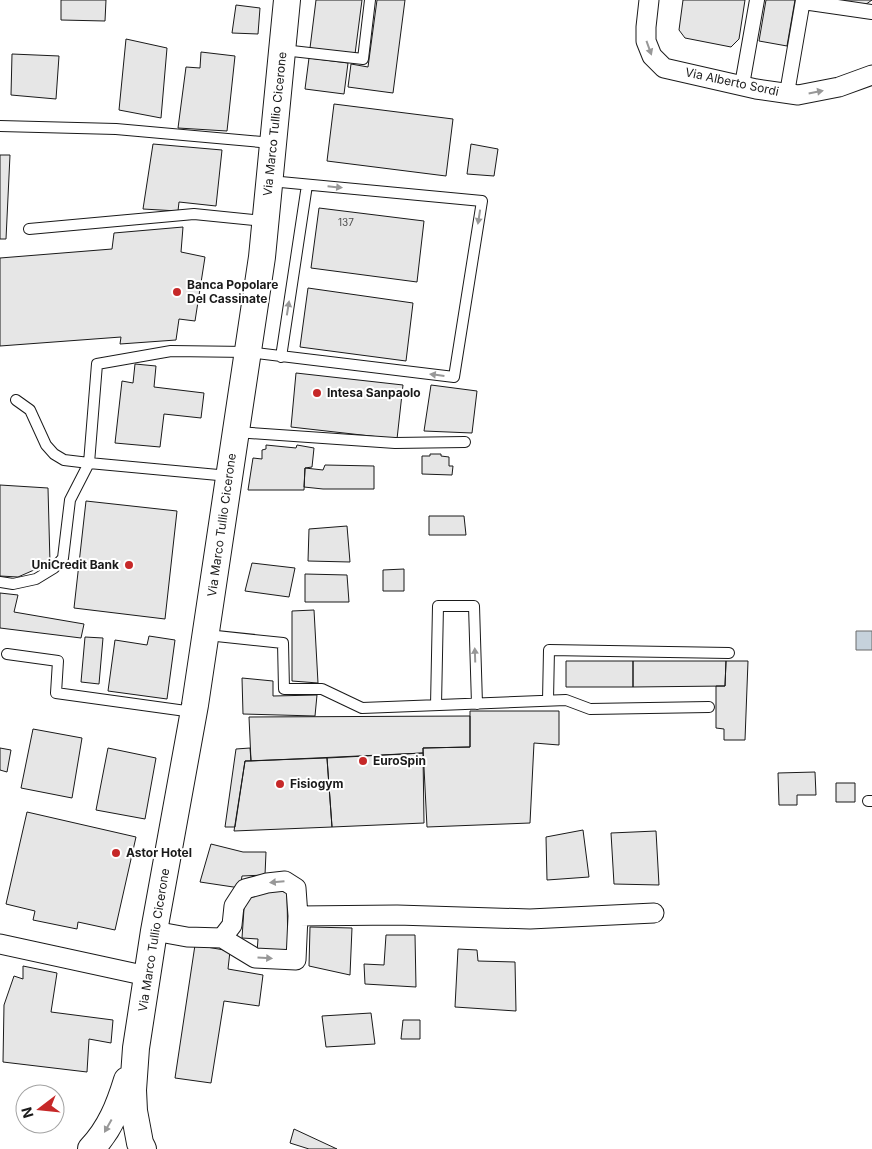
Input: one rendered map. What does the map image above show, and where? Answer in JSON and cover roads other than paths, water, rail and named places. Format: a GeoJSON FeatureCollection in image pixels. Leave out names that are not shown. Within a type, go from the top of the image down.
{"type":"FeatureCollection","features":[{"type":"Feature","properties":{"kind":"main road","name":"Via Marco Tullio Cicerone"},"geometry":{"type":"LineString","coordinates":[[142,1149],[134,1111],[133,1090],[136,1048],[154,931],[194,712],[248,352],[265,221],[287,0]]}},
{"type":"Feature","properties":{"kind":"main road","name":"Via Marco Tullio Cicerone"},"geometry":{"type":"LineString","coordinates":[[91,1149],[102,1138],[118,1108],[136,1048]]}},
{"type":"Feature","properties":{"kind":"street","name":"Via Alberto Sordi"},"geometry":{"type":"LineString","coordinates":[[649,0],[646,40],[652,56],[664,68],[798,95],[839,87],[872,75]]}},
{"type":"Feature","properties":{"kind":"street"},"geometry":{"type":"LineString","coordinates":[[742,85],[757,0]]}},
{"type":"Feature","properties":{"kind":"street"},"geometry":{"type":"LineString","coordinates":[[787,93],[803,1],[872,12]]}},
{"type":"Feature","properties":{"kind":"street"},"geometry":{"type":"LineString","coordinates":[[154,931],[187,937],[222,938],[255,958],[296,960],[298,916],[296,888],[285,881],[245,889],[234,906],[232,925],[222,938]]}},
{"type":"Feature","properties":{"kind":"street"},"geometry":{"type":"LineString","coordinates":[[298,916],[530,919],[654,913]]}},
{"type":"Feature","properties":{"kind":"street"},"geometry":{"type":"LineString","coordinates":[[0,944],[147,976]]}},
{"type":"Feature","properties":{"kind":"lane"},"geometry":{"type":"LineString","coordinates":[[282,50],[363,59],[370,0]]}},
{"type":"Feature","properties":{"kind":"lane"},"geometry":{"type":"LineString","coordinates":[[0,126],[116,129],[273,143]]}},
{"type":"Feature","properties":{"kind":"lane"},"geometry":{"type":"LineString","coordinates":[[0,582],[13,584],[36,579],[54,568],[63,558],[70,500],[90,463],[97,364],[171,351],[248,352],[454,377],[482,202],[269,181]]}},
{"type":"Feature","properties":{"kind":"lane"},"geometry":{"type":"LineString","coordinates":[[281,356],[307,185]]}},
{"type":"Feature","properties":{"kind":"lane"},"geometry":{"type":"LineString","coordinates":[[28,229],[194,214],[265,221]]}},
{"type":"Feature","properties":{"kind":"lane"},"geometry":{"type":"LineString","coordinates":[[16,400],[30,410],[46,445],[54,454],[64,460],[229,476]]}},
{"type":"Feature","properties":{"kind":"lane"},"geometry":{"type":"LineString","coordinates":[[236,432],[395,443],[465,442]]}},
{"type":"Feature","properties":{"kind":"lane"},"geometry":{"type":"LineString","coordinates":[[436,705],[438,606],[474,606],[476,704]]}},
{"type":"Feature","properties":{"kind":"lane"},"geometry":{"type":"LineString","coordinates":[[206,635],[283,643],[284,689],[322,689],[362,708],[548,700],[566,700],[590,709],[709,707]]}},
{"type":"Feature","properties":{"kind":"lane"},"geometry":{"type":"LineString","coordinates":[[548,700],[549,650],[729,653]]}},
{"type":"Feature","properties":{"kind":"lane"},"geometry":{"type":"LineString","coordinates":[[7,654],[58,661],[56,693],[194,712]]}},
{"type":"Feature","properties":{"kind":"place","name":"Banca Popolare Del Cassinate"},"geometry":{"type":"Point","coordinates":[177,292]}},
{"type":"Feature","properties":{"kind":"place","name":"Intesa Sanpaolo"},"geometry":{"type":"Point","coordinates":[317,393]}},
{"type":"Feature","properties":{"kind":"place","name":"UniCredit Bank"},"geometry":{"type":"Point","coordinates":[129,565]}},
{"type":"Feature","properties":{"kind":"place","name":"EuroSpin"},"geometry":{"type":"Point","coordinates":[363,761]}},
{"type":"Feature","properties":{"kind":"place","name":"Fisiogym"},"geometry":{"type":"Point","coordinates":[280,784]}},
{"type":"Feature","properties":{"kind":"place","name":"Astor Hotel"},"geometry":{"type":"Point","coordinates":[116,853]}}]}
